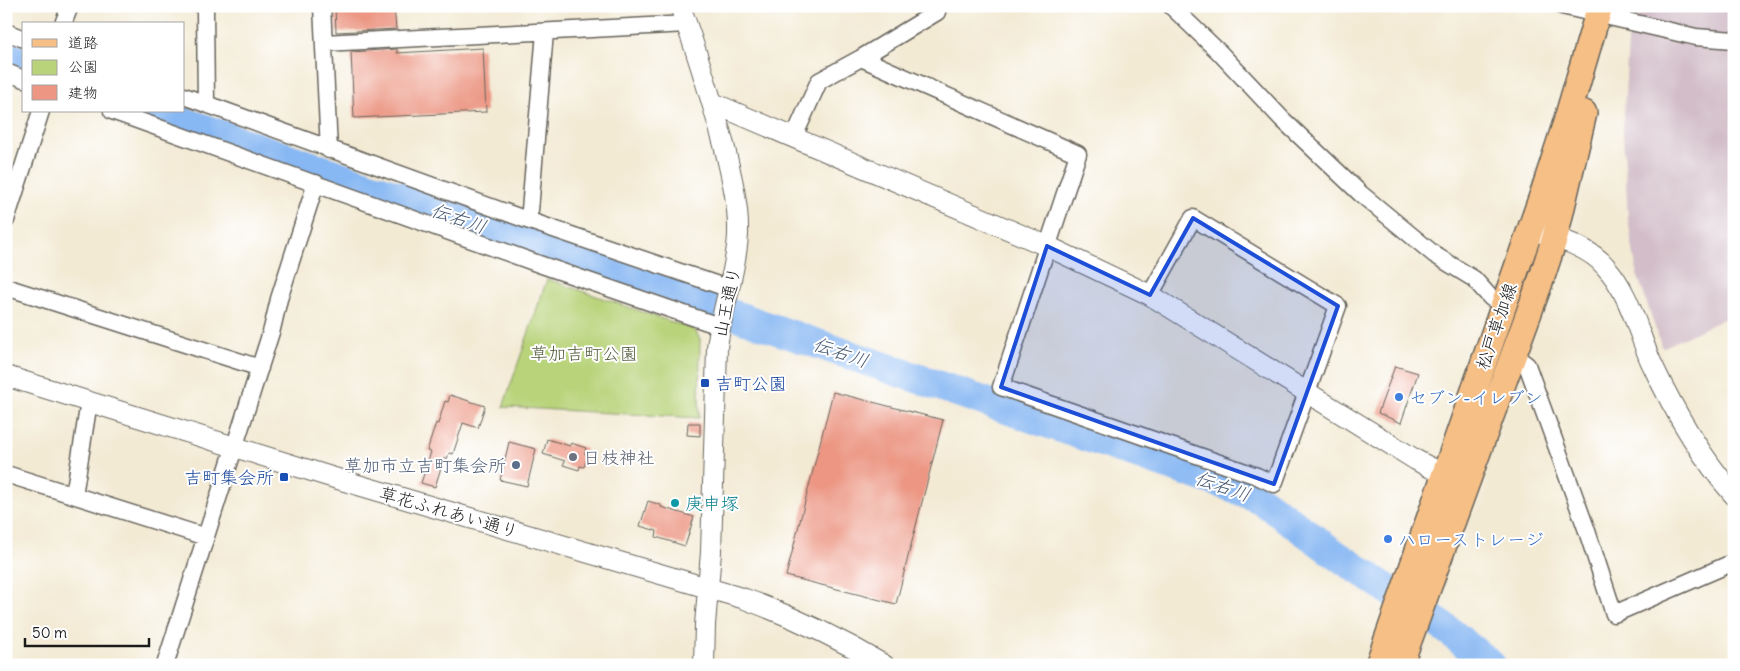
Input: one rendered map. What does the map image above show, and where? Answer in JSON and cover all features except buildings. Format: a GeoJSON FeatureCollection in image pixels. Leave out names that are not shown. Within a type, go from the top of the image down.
{"type":"FeatureCollection","features":[{"type":"Feature","properties":{"kind":"main road","name":"松戸草加線"},"geometry":{"type":"LineString","coordinates":[[1419,583],[1444,473],[1566,122],[1599,10]]}},
{"type":"Feature","properties":{"kind":"main road","name":"松戸草加線"},"geometry":{"type":"LineString","coordinates":[[1378,665],[1402,627],[1419,583],[1468,481],[1555,237],[1590,88],[1598,40],[1599,10]]}},
{"type":"Feature","properties":{"kind":"main road","name":"松戸草加線"},"geometry":{"type":"LineString","coordinates":[[1400,665],[1402,627]]}},
{"type":"Feature","properties":{"kind":"street"},"geometry":{"type":"LineString","coordinates":[[63,22],[70,6]]}},
{"type":"Feature","properties":{"kind":"street"},"geometry":{"type":"LineString","coordinates":[[202,6],[205,10],[206,104]]}},
{"type":"Feature","properties":{"kind":"street"},"geometry":{"type":"LineString","coordinates":[[322,6],[329,150]]}},
{"type":"Feature","properties":{"kind":"street"},"geometry":{"type":"LineString","coordinates":[[1171,6],[1220,53],[1282,120],[1361,194],[1435,255],[1474,279],[1491,298],[1504,303]]}},
{"type":"Feature","properties":{"kind":"street"},"geometry":{"type":"LineString","coordinates":[[1562,6],[1599,10],[1696,37],[1734,40]]}},
{"type":"Feature","properties":{"kind":"street"},"geometry":{"type":"LineString","coordinates":[[794,138],[818,81],[861,58],[937,12]]}},
{"type":"Feature","properties":{"kind":"street"},"geometry":{"type":"LineString","coordinates":[[324,43],[545,32],[683,15]]}},
{"type":"Feature","properties":{"kind":"street","name":"山王通り"},"geometry":{"type":"LineString","coordinates":[[683,15],[713,103],[737,206],[737,247],[720,324],[717,348],[704,665]]}},
{"type":"Feature","properties":{"kind":"street"},"geometry":{"type":"LineString","coordinates":[[6,32],[22,37]]}},
{"type":"Feature","properties":{"kind":"street"},"geometry":{"type":"LineString","coordinates":[[527,220],[530,210],[545,32]]}},
{"type":"Feature","properties":{"kind":"street"},"geometry":{"type":"LineString","coordinates":[[861,58],[1078,154],[1001,387],[1257,476],[1274,484],[1338,306],[1193,218],[1150,295]]}},
{"type":"Feature","properties":{"kind":"street"},"geometry":{"type":"LineString","coordinates":[[6,72],[22,78]]}},
{"type":"Feature","properties":{"kind":"street"},"geometry":{"type":"LineString","coordinates":[[185,96],[728,294]]}},
{"type":"Feature","properties":{"kind":"street"},"geometry":{"type":"LineString","coordinates":[[713,103],[1047,246],[1150,295],[1416,460],[1444,473],[1468,481]]}},
{"type":"Feature","properties":{"kind":"street"},"geometry":{"type":"LineString","coordinates":[[6,220],[41,112]]}},
{"type":"Feature","properties":{"kind":"street"},"geometry":{"type":"LineString","coordinates":[[115,112],[539,264],[720,324]]}},
{"type":"Feature","properties":{"kind":"street"},"geometry":{"type":"LineString","coordinates":[[165,665],[233,447],[260,368],[279,300],[316,184]]}},
{"type":"Feature","properties":{"kind":"street"},"geometry":{"type":"LineString","coordinates":[[1530,229],[1581,248],[1605,265],[1616,280],[1630,308],[1651,362],[1684,426],[1706,460],[1734,495]]}},
{"type":"Feature","properties":{"kind":"street"},"geometry":{"type":"LineString","coordinates":[[6,287],[260,368]]}},
{"type":"Feature","properties":{"kind":"street"},"geometry":{"type":"LineString","coordinates":[[1514,355],[1527,365],[1586,528],[1614,614],[1734,562]]}},
{"type":"Feature","properties":{"kind":"street","name":"草花ふれあい通り"},"geometry":{"type":"LineString","coordinates":[[6,376],[441,510],[707,587],[779,611],[824,632],[884,665]]}},
{"type":"Feature","properties":{"kind":"street"},"geometry":{"type":"LineString","coordinates":[[74,495],[89,402]]}},
{"type":"Feature","properties":{"kind":"street"},"geometry":{"type":"LineString","coordinates":[[6,474],[206,537]]}},
{"type":"Feature","properties":{"kind":"highlighted area"},"geometry":{"type":"Polygon","coordinates":[[[1193,218],[1338,306],[1274,484],[1001,387],[1047,246],[1150,295],[1193,218]]]}},
{"type":"Feature","properties":{"kind":"shaded area"},"geometry":{"type":"Polygon","coordinates":[[[1630,6],[1734,6],[1734,314],[1662,348],[1637,274],[1628,219],[1623,131],[1630,6]]]}},
{"type":"Feature","properties":{"kind":"green space","name":"草加吉町公園"},"geometry":{"type":"Polygon","coordinates":[[[547,279],[695,330],[700,339],[699,418],[503,407],[547,279]]]}},
{"type":"Feature","properties":{"kind":"waterway","name":"伝右川"},"geometry":{"type":"LineString","coordinates":[[6,56],[22,61]]}},
{"type":"Feature","properties":{"kind":"waterway","name":"伝右川"},"geometry":{"type":"LineString","coordinates":[[156,112],[1229,486],[1260,499],[1338,556],[1444,627],[1491,665]]}},
{"type":"Feature","properties":{"kind":"place","name":"吉町公園"},"geometry":{"type":"Point","coordinates":[705,383]}},
{"type":"Feature","properties":{"kind":"place","name":"セブン-イレブン"},"geometry":{"type":"Point","coordinates":[1399,397]}},
{"type":"Feature","properties":{"kind":"place","name":"日枝神社"},"geometry":{"type":"Point","coordinates":[573,457]}},
{"type":"Feature","properties":{"kind":"place","name":"草加市立吉町集会所"},"geometry":{"type":"Point","coordinates":[516,465]}},
{"type":"Feature","properties":{"kind":"place","name":"吉町集会所"},"geometry":{"type":"Point","coordinates":[284,477]}},
{"type":"Feature","properties":{"kind":"place","name":"庚申塚"},"geometry":{"type":"Point","coordinates":[675,503]}},
{"type":"Feature","properties":{"kind":"place","name":"ハローストレージ"},"geometry":{"type":"Point","coordinates":[1388,539]}}]}
